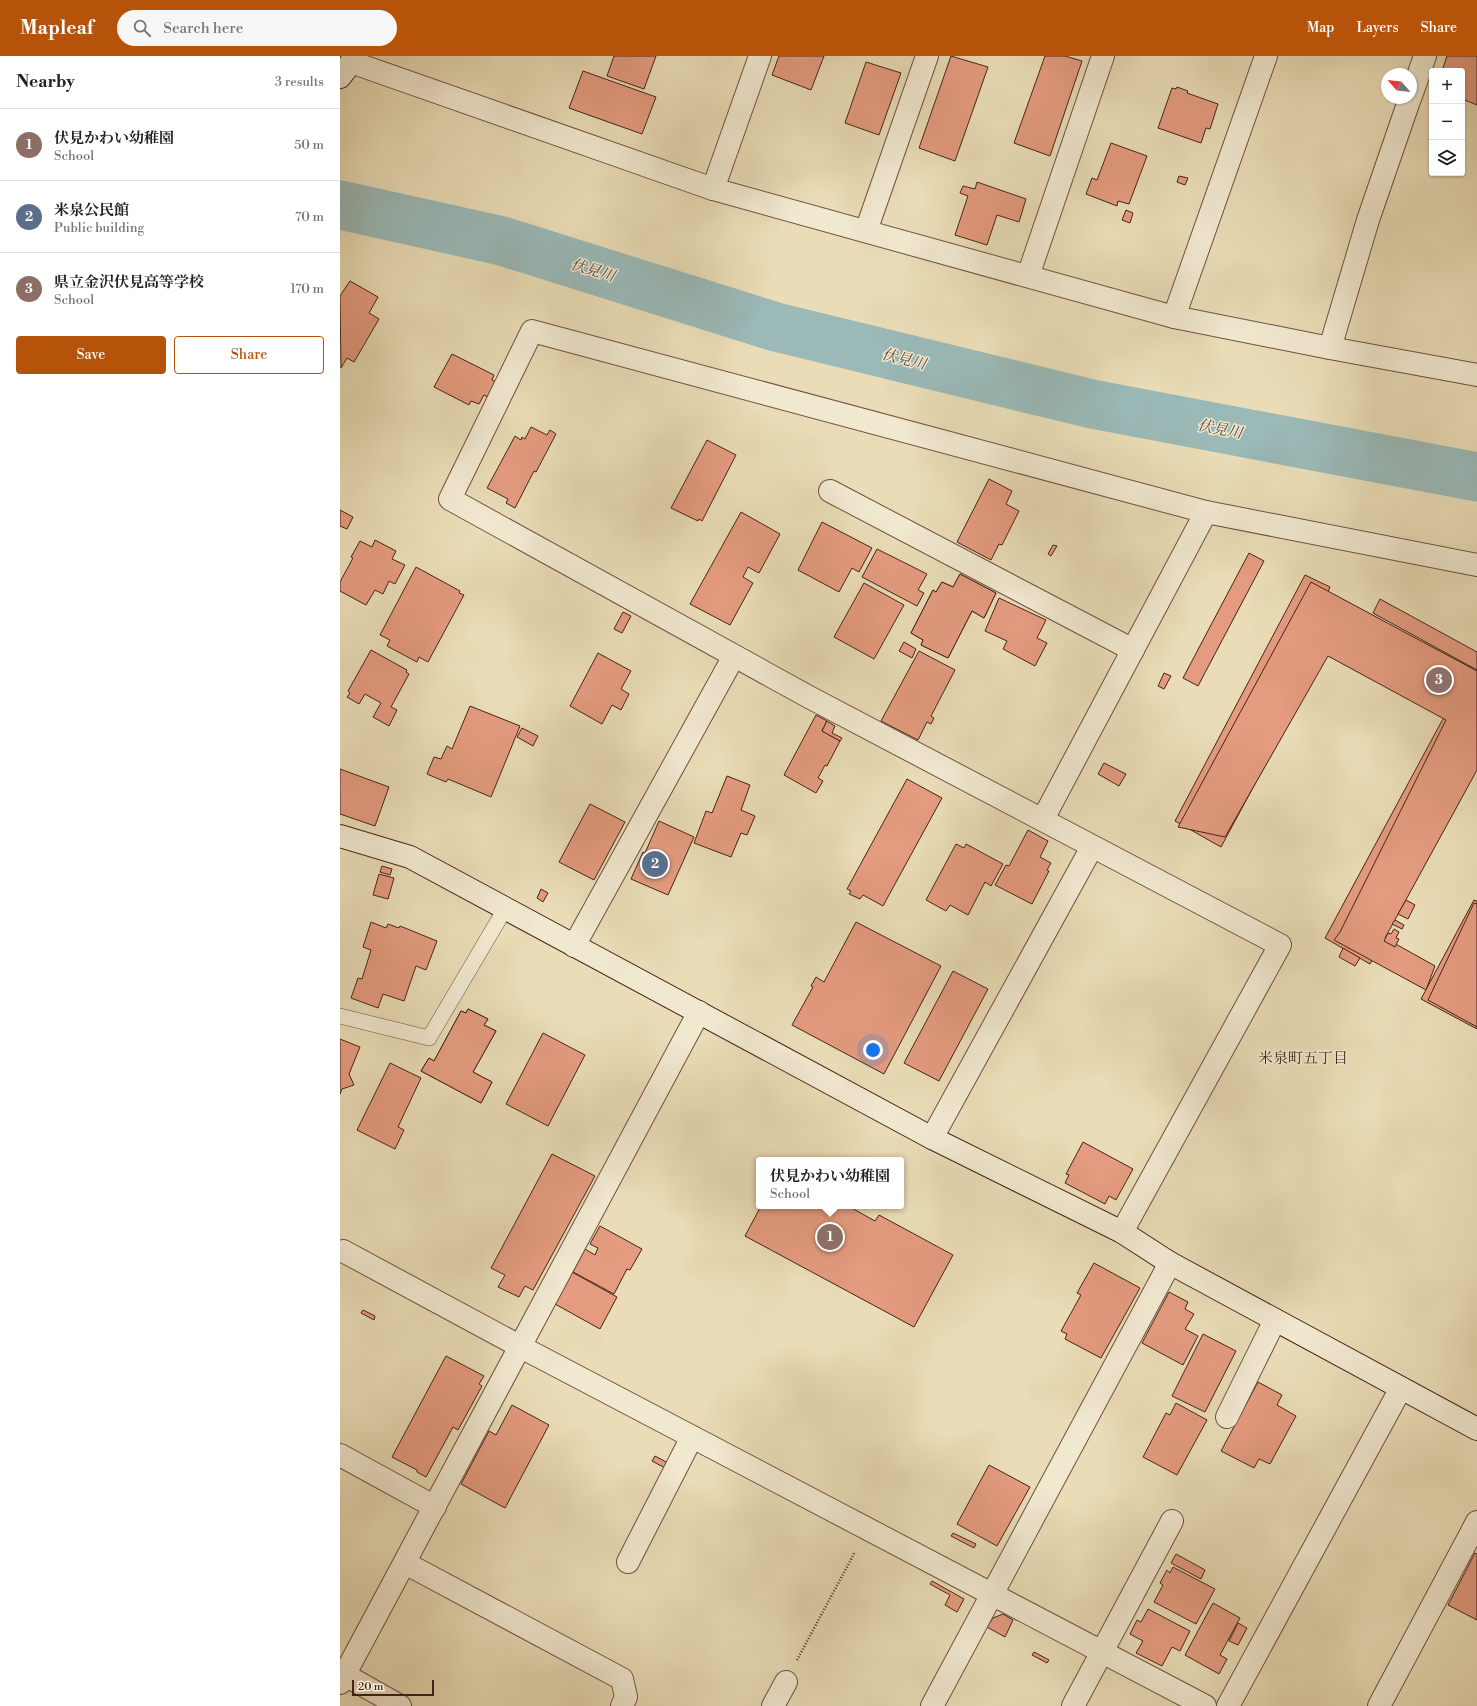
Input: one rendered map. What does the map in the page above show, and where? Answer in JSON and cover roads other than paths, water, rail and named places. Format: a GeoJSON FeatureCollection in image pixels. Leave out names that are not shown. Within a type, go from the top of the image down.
{"type":"FeatureCollection","features":[{"type":"Feature","properties":{"kind":"street"},"geometry":{"type":"LineString","coordinates":[[713,189],[760,56]]}},
{"type":"Feature","properties":{"kind":"street"},"geometry":{"type":"LineString","coordinates":[[866,231],[927,56]]}},
{"type":"Feature","properties":{"kind":"street"},"geometry":{"type":"LineString","coordinates":[[1028,276],[1103,56]]}},
{"type":"Feature","properties":{"kind":"street"},"geometry":{"type":"LineString","coordinates":[[1174,317],[1266,56]]}},
{"type":"Feature","properties":{"kind":"street"},"geometry":{"type":"LineString","coordinates":[[1417,79],[1425,56]]}},
{"type":"Feature","properties":{"kind":"street"},"geometry":{"type":"LineString","coordinates":[[349,65],[713,189],[1174,317],[1477,375]]}},
{"type":"Feature","properties":{"kind":"street"},"geometry":{"type":"LineString","coordinates":[[1330,348],[1368,220],[1409,104]]}},
{"type":"Feature","properties":{"kind":"street"},"geometry":{"type":"LineString","coordinates":[[1122,1232],[1280,945],[809,697],[450,499],[532,331],[1206,512],[1477,565]]}},
{"type":"Feature","properties":{"kind":"street"},"geometry":{"type":"LineString","coordinates":[[830,491],[1133,650]]}},
{"type":"Feature","properties":{"kind":"street"},"geometry":{"type":"LineString","coordinates":[[1043,819],[1206,512]]}},
{"type":"Feature","properties":{"kind":"street"},"geometry":{"type":"LineString","coordinates":[[574,946],[734,656]]}},
{"type":"Feature","properties":{"kind":"street"},"geometry":{"type":"LineString","coordinates":[[340,836],[410,857],[932,1138],[1122,1232],[1170,1263],[1477,1429]]}},
{"type":"Feature","properties":{"kind":"street"},"geometry":{"type":"LineString","coordinates":[[932,1138],[1092,847]]}},
{"type":"Feature","properties":{"kind":"street"},"geometry":{"type":"LineString","coordinates":[[400,1706],[342,1679],[699,1012]]}},
{"type":"Feature","properties":{"kind":"street"},"geometry":{"type":"LineString","coordinates":[[341,1250],[521,1347],[1205,1706]]}},
{"type":"Feature","properties":{"kind":"street"},"geometry":{"type":"LineString","coordinates":[[932,1706],[1170,1263]]}},
{"type":"Feature","properties":{"kind":"street"},"geometry":{"type":"LineString","coordinates":[[1227,1417],[1275,1320]]}},
{"type":"Feature","properties":{"kind":"street"},"geometry":{"type":"LineString","coordinates":[[1228,1706],[1401,1388]]}},
{"type":"Feature","properties":{"kind":"street"},"geometry":{"type":"LineString","coordinates":[[628,1562],[692,1437]]}},
{"type":"Feature","properties":{"kind":"street"},"geometry":{"type":"LineString","coordinates":[[340,1455],[435,1507]]}},
{"type":"Feature","properties":{"kind":"street"},"geometry":{"type":"LineString","coordinates":[[1073,1706],[1172,1521]]}},
{"type":"Feature","properties":{"kind":"street"},"geometry":{"type":"LineString","coordinates":[[1379,1706],[1477,1522]]}},
{"type":"Feature","properties":{"kind":"street"},"geometry":{"type":"LineString","coordinates":[[405,1563],[622,1679],[626,1697],[622,1706]]}},
{"type":"Feature","properties":{"kind":"street"},"geometry":{"type":"LineString","coordinates":[[773,1706],[786,1682]]}},
{"type":"Feature","properties":{"kind":"lane"},"geometry":{"type":"LineString","coordinates":[[340,1016],[429,1038],[506,909]]}},
{"type":"Feature","properties":{"kind":"waterway","name":"伏見川"},"geometry":{"type":"LineString","coordinates":[[340,205],[502,241],[776,327],[1092,404],[1477,477]]}},
{"type":"Feature","properties":{"kind":"place","name":"県立金沢伏見高等学校"},"geometry":{"type":"Point","coordinates":[1439,680]}},
{"type":"Feature","properties":{"kind":"place","name":"米泉公民館"},"geometry":{"type":"Point","coordinates":[655,864]}},
{"type":"Feature","properties":{"kind":"place","name":"伏見かわい幼稚園"},"geometry":{"type":"Point","coordinates":[830,1237]}},
{"type":"Feature","properties":{"kind":"district","name":"米泉町五丁目"},"geometry":{"type":"Point","coordinates":[1303,1058]}}]}
